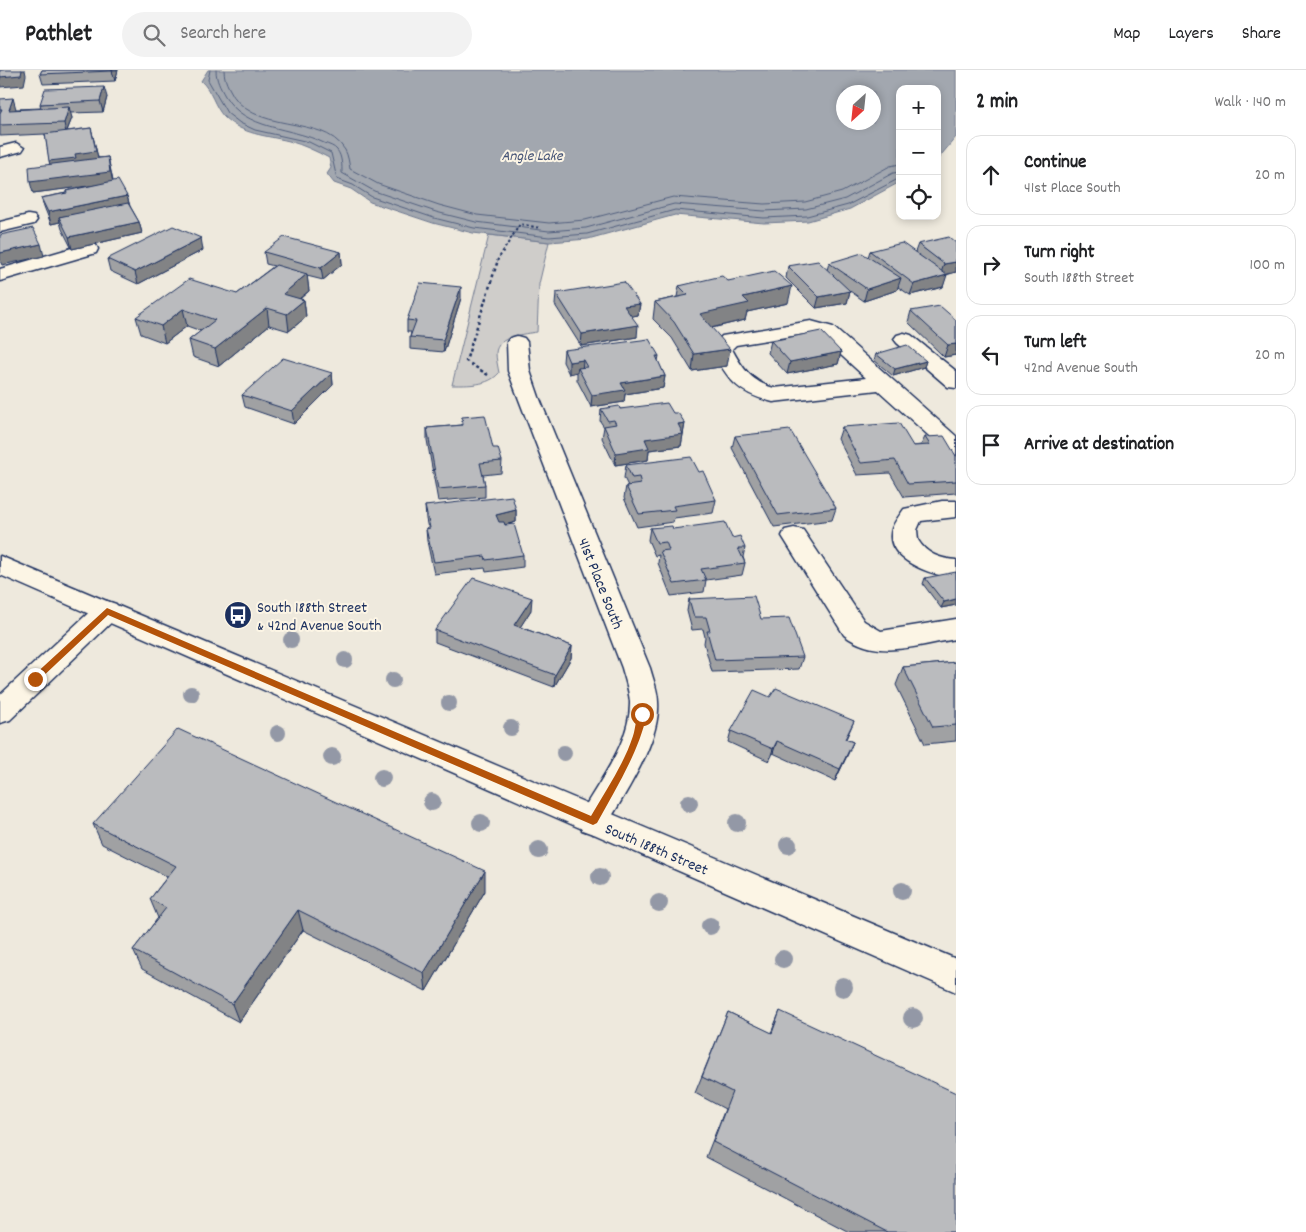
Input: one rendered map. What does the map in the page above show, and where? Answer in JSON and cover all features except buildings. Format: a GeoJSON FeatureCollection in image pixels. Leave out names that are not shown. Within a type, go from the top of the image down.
{"type":"FeatureCollection","features":[{"type":"Feature","properties":{"kind":"street"},"geometry":{"type":"LineString","coordinates":[[0,228],[28,220]]}},
{"type":"Feature","properties":{"kind":"street"},"geometry":{"type":"LineString","coordinates":[[0,274],[89,249]]}},
{"type":"Feature","properties":{"kind":"street"},"geometry":{"type":"LineString","coordinates":[[888,385],[881,383],[772,395],[761,392],[739,380],[721,348],[729,340],[795,328],[819,328],[826,331],[888,385],[956,448]]}},
{"type":"Feature","properties":{"kind":"street"},"geometry":{"type":"LineString","coordinates":[[904,339],[956,382]]}},
{"type":"Feature","properties":{"kind":"street","name":"41st Place South"},"geometry":{"type":"LineString","coordinates":[[517,342],[520,371],[528,398],[636,668],[644,704],[634,745],[593,821]]}},
{"type":"Feature","properties":{"kind":"street"},"geometry":{"type":"LineString","coordinates":[[956,509],[942,509],[913,515],[904,531],[906,546],[920,558],[956,569]]}},
{"type":"Feature","properties":{"kind":"street"},"geometry":{"type":"LineString","coordinates":[[794,536],[854,628],[866,637],[881,641],[956,629]]}},
{"type":"Feature","properties":{"kind":"street","name":"South 188th Street"},"geometry":{"type":"LineString","coordinates":[[0,565],[956,976]]}},
{"type":"Feature","properties":{"kind":"street"},"geometry":{"type":"LineString","coordinates":[[0,712],[107,611]]}},
{"type":"Feature","properties":{"kind":"path"},"geometry":{"type":"LineString","coordinates":[[495,379],[471,366],[466,361],[497,261],[520,224],[540,228]]}},
{"type":"Feature","properties":{"kind":"shaded area"},"geometry":{"type":"Polygon","coordinates":[[[489,235],[549,242],[539,284],[537,332],[512,337],[501,343],[496,353],[499,373],[494,377],[484,383],[452,385],[489,235]]]}},
{"type":"Feature","properties":{"kind":"water","name":"Angle Lake"},"geometry":{"type":"Polygon","coordinates":[[[208,70],[956,70],[956,137],[941,155],[941,85],[896,85],[896,184],[850,209],[808,221],[764,223],[675,215],[588,239],[549,242],[473,233],[433,223],[370,202],[351,189],[334,183],[327,174],[331,168],[329,158],[299,144],[255,134],[231,123],[221,113],[208,89],[201,81],[208,70]]]}},
{"type":"Feature","properties":{"kind":"place","name":"South 188th Street & 42nd Avenue South"},"geometry":{"type":"Point","coordinates":[238,615]}},
{"type":"Feature","properties":{"kind":"route"},"geometry":{"type":"LineString","coordinates":[[35,679],[107,611],[593,821],[626,763],[638,736],[642,714]]}}]}
